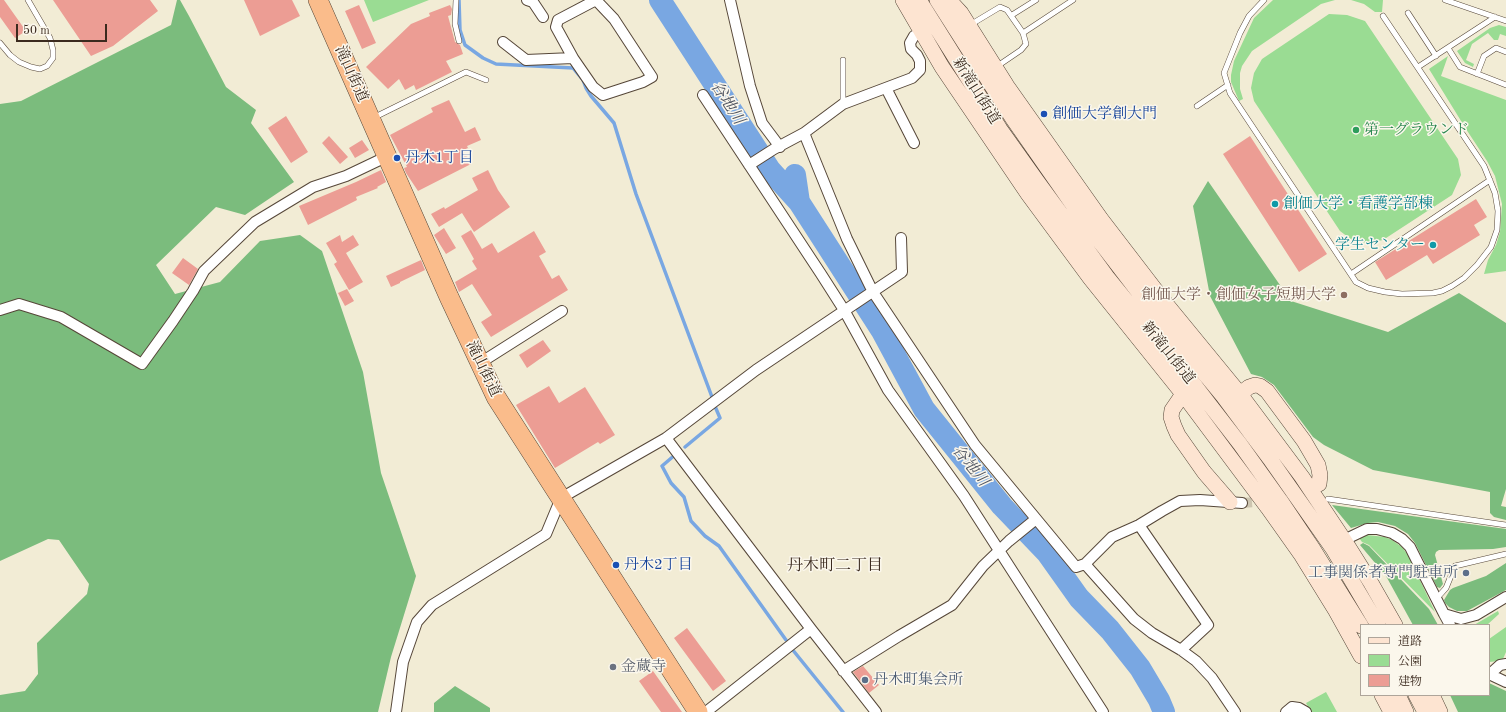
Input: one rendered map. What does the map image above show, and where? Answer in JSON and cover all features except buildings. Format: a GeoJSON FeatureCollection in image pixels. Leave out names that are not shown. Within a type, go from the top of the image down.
{"type":"FeatureCollection","features":[{"type":"Feature","properties":{"kind":"highway","name":"滝山街道"},"geometry":{"type":"LineString","coordinates":[[318,0],[449,297],[496,397],[698,712]]}},
{"type":"Feature","properties":{"kind":"main road"},"geometry":{"type":"LineString","coordinates":[[903,0],[942,67],[1063,243],[1184,394],[1236,463],[1302,556],[1336,611],[1360,654]]}},
{"type":"Feature","properties":{"kind":"main road","name":"新滝山街道"},"geometry":{"type":"LineString","coordinates":[[920,0],[1000,129],[1107,278],[1240,444],[1309,543],[1360,624]]}},
{"type":"Feature","properties":{"kind":"main road","name":"新滝山街道"},"geometry":{"type":"LineString","coordinates":[[937,0],[1013,119],[1087,225],[1153,311],[1223,396],[1284,478],[1332,549],[1377,624]]}},
{"type":"Feature","properties":{"kind":"main road"},"geometry":{"type":"LineString","coordinates":[[949,0],[961,13],[995,67],[1101,219],[1167,305],[1240,394],[1302,477],[1371,583],[1393,624]]}},
{"type":"Feature","properties":{"kind":"main road"},"geometry":{"type":"LineString","coordinates":[[1240,394],[1249,387],[1255,385],[1260,386],[1267,391],[1304,441],[1318,465],[1320,475],[1319,484]]}},
{"type":"Feature","properties":{"kind":"main road"},"geometry":{"type":"LineString","coordinates":[[1184,394],[1172,410],[1174,426],[1178,435],[1204,472],[1236,502]]}},
{"type":"Feature","properties":{"kind":"main road"},"geometry":{"type":"LineString","coordinates":[[1382,696],[1390,712]]}},
{"type":"Feature","properties":{"kind":"main road"},"geometry":{"type":"LineString","coordinates":[[1398,696],[1406,712]]}},
{"type":"Feature","properties":{"kind":"main road"},"geometry":{"type":"LineString","coordinates":[[1417,696],[1425,712]]}},
{"type":"Feature","properties":{"kind":"main road"},"geometry":{"type":"LineString","coordinates":[[1432,696],[1440,712]]}},
{"type":"Feature","properties":{"kind":"street"},"geometry":{"type":"LineString","coordinates":[[527,0],[533,2],[543,17]]}},
{"type":"Feature","properties":{"kind":"street"},"geometry":{"type":"LineString","coordinates":[[596,0],[614,19],[652,77],[643,82],[603,95],[593,86],[573,58],[556,27],[558,20],[596,0]]}},
{"type":"Feature","properties":{"kind":"street"},"geometry":{"type":"LineString","coordinates":[[730,0],[750,86],[762,123],[777,148]]}},
{"type":"Feature","properties":{"kind":"street"},"geometry":{"type":"LineString","coordinates":[[751,164],[804,133],[843,104],[912,78],[920,70],[920,61],[911,49],[910,43],[914,36],[922,33]]}},
{"type":"Feature","properties":{"kind":"street"},"geometry":{"type":"LineString","coordinates":[[503,42],[526,60],[573,58]]}},
{"type":"Feature","properties":{"kind":"street"},"geometry":{"type":"LineString","coordinates":[[886,88],[914,143]]}},
{"type":"Feature","properties":{"kind":"street"},"geometry":{"type":"LineString","coordinates":[[704,95],[846,309],[888,390],[964,496],[1103,712]]}},
{"type":"Feature","properties":{"kind":"street"},"geometry":{"type":"LineString","coordinates":[[804,133],[844,233],[872,293],[975,445],[1033,522],[1076,567],[1085,564],[1112,537],[1139,525],[1180,501],[1200,500],[1236,502]]}},
{"type":"Feature","properties":{"kind":"street"},"geometry":{"type":"LineString","coordinates":[[0,310],[19,304],[61,317],[142,364],[194,290],[204,271],[255,222],[313,187],[346,176],[388,156]]}},
{"type":"Feature","properties":{"kind":"street"},"geometry":{"type":"LineString","coordinates":[[396,712],[403,662],[417,622],[432,605],[546,534],[561,498],[666,438],[756,370],[902,272],[901,238]]}},
{"type":"Feature","properties":{"kind":"street"},"geometry":{"type":"LineString","coordinates":[[480,363],[562,311]]}},
{"type":"Feature","properties":{"kind":"street"},"geometry":{"type":"LineString","coordinates":[[666,438],[843,671],[876,712]]}},
{"type":"Feature","properties":{"kind":"street"},"geometry":{"type":"LineString","coordinates":[[843,671],[952,605],[983,566],[1009,541],[1033,522]]}},
{"type":"Feature","properties":{"kind":"street"},"geometry":{"type":"LineString","coordinates":[[1139,525],[1208,625],[1181,650]]}},
{"type":"Feature","properties":{"kind":"street"},"geometry":{"type":"LineString","coordinates":[[1344,540],[1367,529],[1377,529],[1392,533],[1402,539],[1410,547],[1449,624]]}},
{"type":"Feature","properties":{"kind":"street"},"geometry":{"type":"LineString","coordinates":[[1085,564],[1134,619],[1152,633],[1181,650],[1196,661],[1212,678],[1235,712]]}},
{"type":"Feature","properties":{"kind":"street"},"geometry":{"type":"LineString","coordinates":[[1444,614],[1462,619],[1476,615],[1506,597]]}},
{"type":"Feature","properties":{"kind":"street"},"geometry":{"type":"LineString","coordinates":[[706,712],[811,629]]}},
{"type":"Feature","properties":{"kind":"street"},"geometry":{"type":"LineString","coordinates":[[1490,673],[1500,665],[1506,664]]}},
{"type":"Feature","properties":{"kind":"street"},"geometry":{"type":"LineString","coordinates":[[1490,674],[1506,682]]}},
{"type":"Feature","properties":{"kind":"street"},"geometry":{"type":"LineString","coordinates":[[1286,712],[1292,706],[1306,712]]}},
{"type":"Feature","properties":{"kind":"lane"},"geometry":{"type":"LineString","coordinates":[[0,43],[10,56],[31,67],[40,69],[47,66],[53,58],[50,38],[28,0]]}},
{"type":"Feature","properties":{"kind":"lane"},"geometry":{"type":"LineString","coordinates":[[456,0],[455,24],[459,40]]}},
{"type":"Feature","properties":{"kind":"lane"},"geometry":{"type":"LineString","coordinates":[[1012,15],[1036,0]]}},
{"type":"Feature","properties":{"kind":"lane"},"geometry":{"type":"LineString","coordinates":[[1023,33],[1073,0]]}},
{"type":"Feature","properties":{"kind":"lane"},"geometry":{"type":"LineString","coordinates":[[1264,0],[1249,16],[1231,53],[1224,73],[1230,93],[1356,282],[1362,286],[1385,292],[1402,294],[1419,294],[1442,291],[1464,278],[1477,265],[1491,247],[1496,230],[1498,211],[1490,180],[1484,166],[1383,16]]}},
{"type":"Feature","properties":{"kind":"lane"},"geometry":{"type":"LineString","coordinates":[[1445,0],[1506,21]]}},
{"type":"Feature","properties":{"kind":"lane"},"geometry":{"type":"LineString","coordinates":[[969,25],[1000,7],[1007,10],[1012,15],[1023,33],[1026,44],[1021,50],[995,67]]}},
{"type":"Feature","properties":{"kind":"lane"},"geometry":{"type":"LineString","coordinates":[[1408,13],[1436,56]]}},
{"type":"Feature","properties":{"kind":"lane"},"geometry":{"type":"LineString","coordinates":[[1418,67],[1495,17]]}},
{"type":"Feature","properties":{"kind":"lane"},"geometry":{"type":"LineString","coordinates":[[1448,48],[1460,67],[1506,85]]}},
{"type":"Feature","properties":{"kind":"lane"},"geometry":{"type":"LineString","coordinates":[[1477,74],[1484,56],[1496,48],[1506,52]]}},
{"type":"Feature","properties":{"kind":"lane"},"geometry":{"type":"LineString","coordinates":[[843,60],[843,104]]}},
{"type":"Feature","properties":{"kind":"lane"},"geometry":{"type":"LineString","coordinates":[[371,119],[466,72],[486,80]]}},
{"type":"Feature","properties":{"kind":"lane"},"geometry":{"type":"LineString","coordinates":[[1197,106],[1228,85]]}},
{"type":"Feature","properties":{"kind":"lane"},"geometry":{"type":"LineString","coordinates":[[1351,274],[1490,180]]}},
{"type":"Feature","properties":{"kind":"lane"},"geometry":{"type":"LineString","coordinates":[[1328,499],[1506,525]]}},
{"type":"Feature","properties":{"kind":"lane"},"geometry":{"type":"LineString","coordinates":[[1437,598],[1446,588],[1455,566],[1506,554]]}},
{"type":"Feature","properties":{"kind":"green space"},"geometry":{"type":"Polygon","coordinates":[[[177,0],[180,0],[226,87],[256,110],[251,123],[294,182],[245,215],[216,207],[156,265],[175,294],[220,282],[260,241],[300,235],[322,251],[363,372],[381,473],[416,576],[391,657],[378,712],[0,712],[0,695],[25,691],[38,674],[37,643],[87,594],[89,584],[59,540],[48,539],[0,561],[0,104],[21,101],[171,25],[177,0]]]}},
{"type":"Feature","properties":{"kind":"green space"},"geometry":{"type":"Polygon","coordinates":[[[364,0],[429,0],[373,22],[364,0]]]}},
{"type":"Feature","properties":{"kind":"green space"},"geometry":{"type":"Polygon","coordinates":[[[1273,0],[1335,0],[1321,4],[1252,51],[1242,66],[1240,73],[1240,89],[1243,99],[1239,101],[1231,82],[1234,61],[1254,18],[1273,0]]]}},
{"type":"Feature","properties":{"kind":"green space"},"geometry":{"type":"Polygon","coordinates":[[[1351,0],[1383,0],[1382,12],[1375,12],[1364,4],[1351,0]]]}},
{"type":"Feature","properties":{"kind":"green space","name":"第一グラウンド"},"geometry":{"type":"Polygon","coordinates":[[[1329,14],[1347,15],[1365,21],[1458,159],[1461,175],[1452,195],[1383,240],[1367,243],[1352,240],[1340,231],[1254,101],[1251,88],[1254,73],[1262,59],[1329,14]]]}},
{"type":"Feature","properties":{"kind":"green space"},"geometry":{"type":"Polygon","coordinates":[[[1499,25],[1506,27],[1506,36],[1500,34],[1498,40],[1494,40],[1488,33],[1472,44],[1466,60],[1474,64],[1473,67],[1465,63],[1457,51],[1490,28],[1499,25]]]}},
{"type":"Feature","properties":{"kind":"green space"},"geometry":{"type":"Polygon","coordinates":[[[1448,56],[1441,76],[1506,100],[1506,271],[1484,274],[1488,260],[1496,245],[1500,232],[1502,204],[1495,176],[1487,161],[1429,69],[1448,56]]]}},
{"type":"Feature","properties":{"kind":"green space"},"geometry":{"type":"Polygon","coordinates":[[[1208,181],[1291,301],[1388,332],[1459,293],[1506,323],[1506,489],[1501,506],[1506,507],[1506,520],[1494,517],[1490,513],[1490,492],[1373,470],[1324,445],[1313,437],[1274,385],[1262,377],[1251,374],[1210,296],[1193,206],[1208,181]]]}},
{"type":"Feature","properties":{"kind":"green space"},"geometry":{"type":"Polygon","coordinates":[[[1332,505],[1506,529],[1506,547],[1493,549],[1439,550],[1435,555],[1443,584],[1440,588],[1437,587],[1415,543],[1408,534],[1395,526],[1378,522],[1351,528],[1332,505]]]}},
{"type":"Feature","properties":{"kind":"green space"},"geometry":{"type":"Polygon","coordinates":[[[1367,535],[1385,537],[1402,547],[1408,555],[1435,612],[1369,545],[1362,542],[1359,538],[1367,535]]]}},
{"type":"Feature","properties":{"kind":"green space"},"geometry":{"type":"Polygon","coordinates":[[[1363,543],[1369,546],[1429,609],[1437,624],[1412,624],[1386,576],[1360,545],[1363,543]]]}},
{"type":"Feature","properties":{"kind":"green space"},"geometry":{"type":"Polygon","coordinates":[[[1506,563],[1506,590],[1467,611],[1457,611],[1445,603],[1444,600],[1453,588],[1486,576],[1506,563]]]}},
{"type":"Feature","properties":{"kind":"green space"},"geometry":{"type":"Polygon","coordinates":[[[1498,611],[1499,614],[1488,624],[1476,624],[1498,611]]]}},
{"type":"Feature","properties":{"kind":"green space"},"geometry":{"type":"Polygon","coordinates":[[[1506,627],[1506,652],[1503,659],[1490,662],[1490,638],[1506,627]]]}},
{"type":"Feature","properties":{"kind":"green space"},"geometry":{"type":"Polygon","coordinates":[[[1490,683],[1506,691],[1506,712],[1458,712],[1450,696],[1490,696],[1490,683]]]}},
{"type":"Feature","properties":{"kind":"green space"},"geometry":{"type":"Polygon","coordinates":[[[455,686],[490,708],[490,712],[434,712],[434,703],[455,686]]]}},
{"type":"Feature","properties":{"kind":"green space"},"geometry":{"type":"Polygon","coordinates":[[[1326,692],[1337,712],[1311,712],[1306,703],[1326,692]]]}},
{"type":"Feature","properties":{"kind":"waterway"},"geometry":{"type":"LineString","coordinates":[[459,0],[460,30],[465,45],[483,58],[496,64],[573,68],[583,80],[591,96],[614,123],[636,194],[712,397]]}},
{"type":"Feature","properties":{"kind":"waterway","name":"谷地川"},"geometry":{"type":"LineString","coordinates":[[660,0],[770,170],[799,202]]}},
{"type":"Feature","properties":{"kind":"waterway","name":"谷地川"},"geometry":{"type":"LineString","coordinates":[[795,175],[799,202],[882,331],[924,409],[1002,506],[1047,553],[1079,598],[1110,630],[1140,668],[1159,700],[1164,712]]}},
{"type":"Feature","properties":{"kind":"waterway"},"geometry":{"type":"LineString","coordinates":[[685,447],[720,418],[714,404]]}},
{"type":"Feature","properties":{"kind":"waterway"},"geometry":{"type":"LineString","coordinates":[[676,454],[662,466],[671,483],[684,497],[691,521],[705,536],[719,546],[786,640]]}},
{"type":"Feature","properties":{"kind":"waterway"},"geometry":{"type":"LineString","coordinates":[[792,649],[843,712]]}},
{"type":"Feature","properties":{"kind":"tunnel"},"geometry":{"type":"LineString","coordinates":[[1242,503],[1266,501]]}},
{"type":"Feature","properties":{"kind":"place","name":"創価大学創大門"},"geometry":{"type":"Point","coordinates":[1044,114]}},
{"type":"Feature","properties":{"kind":"place","name":"第一グラウンド"},"geometry":{"type":"Point","coordinates":[1356,130]}},
{"type":"Feature","properties":{"kind":"place","name":"丹木1丁目"},"geometry":{"type":"Point","coordinates":[397,158]}},
{"type":"Feature","properties":{"kind":"place","name":"創価大学・看護学部棟"},"geometry":{"type":"Point","coordinates":[1275,204]}},
{"type":"Feature","properties":{"kind":"place","name":"学生センター"},"geometry":{"type":"Point","coordinates":[1433,245]}},
{"type":"Feature","properties":{"kind":"place","name":"創価大学・創価女子短期大学"},"geometry":{"type":"Point","coordinates":[1344,295]}},
{"type":"Feature","properties":{"kind":"place","name":"丹木2丁目"},"geometry":{"type":"Point","coordinates":[616,565]}},
{"type":"Feature","properties":{"kind":"place","name":"工事関係者専門駐車所"},"geometry":{"type":"Point","coordinates":[1466,573]}},
{"type":"Feature","properties":{"kind":"place","name":"金蔵寺"},"geometry":{"type":"Point","coordinates":[613,667]}},
{"type":"Feature","properties":{"kind":"place","name":"丹木町集会所"},"geometry":{"type":"Point","coordinates":[865,680]}},
{"type":"Feature","properties":{"kind":"district","name":"丹木町二丁目"},"geometry":{"type":"Point","coordinates":[835,566]}}]}
